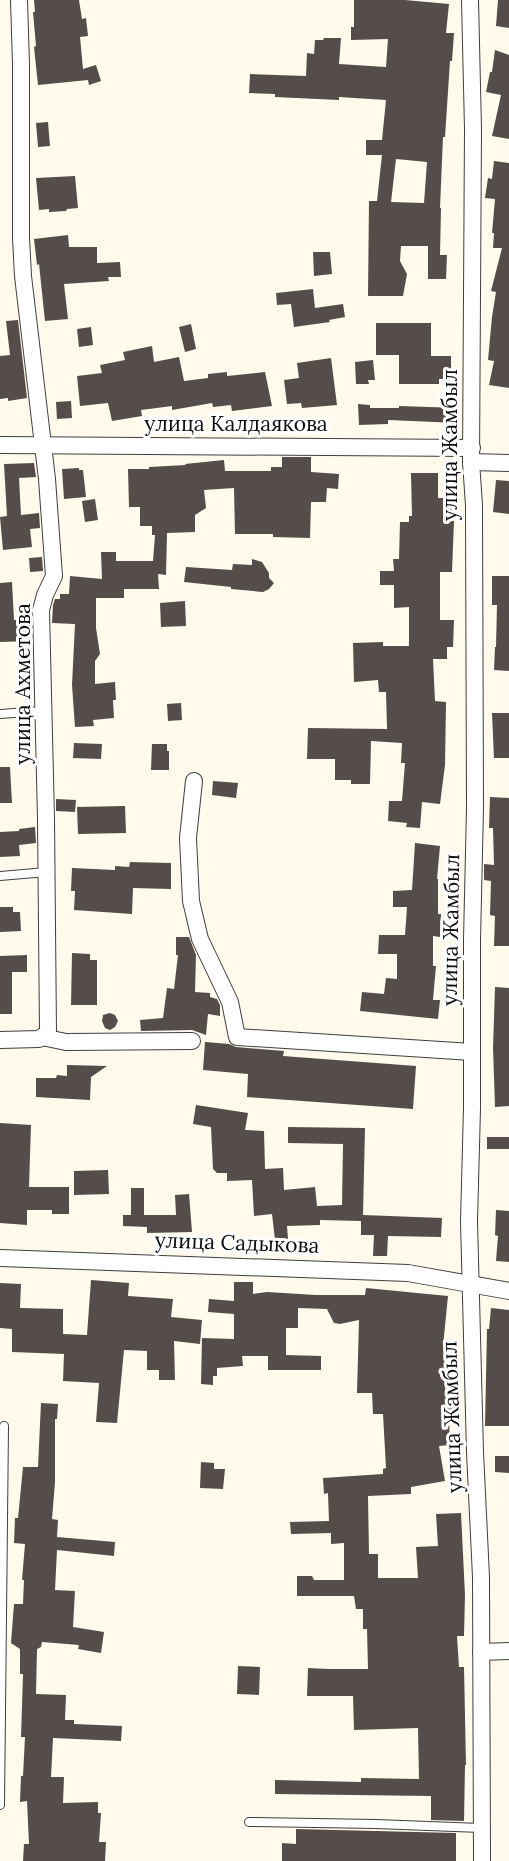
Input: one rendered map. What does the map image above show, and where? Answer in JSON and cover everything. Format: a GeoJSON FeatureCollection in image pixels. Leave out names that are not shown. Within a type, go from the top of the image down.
{"type":"FeatureCollection","features":[{"type":"Feature","properties":{"kind":"street","name":"улица Ахметова"},"geometry":{"type":"LineString","coordinates":[[19,0],[21,248],[47,479],[54,576],[41,610],[48,1034],[42,1037]]}},
{"type":"Feature","properties":{"kind":"street","name":"улица Жамбыл"},"geometry":{"type":"LineString","coordinates":[[470,0],[473,129],[471,455],[474,505],[475,808],[469,1221],[474,1441],[481,1577],[482,1861]]}},
{"type":"Feature","properties":{"kind":"street","name":"улица Калдаякова"},"geometry":{"type":"LineString","coordinates":[[0,445],[471,455],[509,464]]}},
{"type":"Feature","properties":{"kind":"street"},"geometry":{"type":"LineString","coordinates":[[194,782],[188,838],[192,901],[200,939],[230,1002],[237,1037],[472,1052]]}},
{"type":"Feature","properties":{"kind":"street"},"geometry":{"type":"LineString","coordinates":[[0,1040],[31,1040],[42,1037],[66,1042],[192,1041]]}},
{"type":"Feature","properties":{"kind":"street","name":"улица Садыкова"},"geometry":{"type":"LineString","coordinates":[[0,1257],[408,1273],[509,1291]]}},
{"type":"Feature","properties":{"kind":"street"},"geometry":{"type":"LineString","coordinates":[[482,1652],[509,1651]]}},
{"type":"Feature","properties":{"kind":"lane"},"geometry":{"type":"LineString","coordinates":[[0,714],[42,711]]}},
{"type":"Feature","properties":{"kind":"lane"},"geometry":{"type":"LineString","coordinates":[[0,876],[47,872]]}},
{"type":"Feature","properties":{"kind":"lane"},"geometry":{"type":"LineString","coordinates":[[0,1805],[4,1426]]}},
{"type":"Feature","properties":{"kind":"lane"},"geometry":{"type":"LineString","coordinates":[[249,1822],[482,1828]]}},
{"type":"Feature","properties":{"kind":"building"},"geometry":{"type":"Polygon","coordinates":[[[34,0],[79,0],[82,19],[86,18],[88,36],[80,37],[83,69],[96,65],[101,81],[89,85],[88,80],[38,85],[34,47],[36,46],[34,0]]]}},
{"type":"Feature","properties":{"kind":"building"},"geometry":{"type":"Polygon","coordinates":[[[354,0],[405,0],[449,4],[446,33],[454,33],[445,137],[443,137],[440,208],[440,255],[447,255],[446,279],[428,279],[428,246],[401,246],[400,261],[407,274],[403,296],[368,296],[369,201],[377,201],[382,155],[366,155],[366,140],[382,140],[386,100],[275,97],[275,94],[249,93],[250,74],[306,76],[307,53],[314,54],[315,40],[324,38],[341,38],[339,64],[386,67],[388,39],[351,40],[351,27],[354,27],[354,0]],[[396,159],[391,202],[424,203],[427,162],[396,159]]]}},
{"type":"Feature","properties":{"kind":"building"},"geometry":{"type":"Polygon","coordinates":[[[498,0],[509,0],[509,28],[496,26],[498,0]]]}},
{"type":"Feature","properties":{"kind":"building"},"geometry":{"type":"Polygon","coordinates":[[[495,50],[509,55],[509,139],[492,136],[501,95],[486,92],[495,50]]]}},
{"type":"Feature","properties":{"kind":"building"},"geometry":{"type":"Polygon","coordinates":[[[48,122],[50,146],[38,147],[36,123],[48,122]]]}},
{"type":"Feature","properties":{"kind":"building"},"geometry":{"type":"Polygon","coordinates":[[[494,161],[509,163],[509,388],[489,385],[494,361],[488,360],[496,292],[491,291],[502,248],[493,248],[495,199],[485,198],[488,178],[492,179],[494,161]]]}},
{"type":"Feature","properties":{"kind":"building"},"geometry":{"type":"Polygon","coordinates":[[[75,176],[78,208],[49,212],[49,209],[39,210],[36,178],[75,176]]]}},
{"type":"Feature","properties":{"kind":"building"},"geometry":{"type":"Polygon","coordinates":[[[68,235],[69,247],[97,247],[97,263],[120,262],[121,277],[108,277],[109,281],[64,284],[68,319],[45,321],[34,239],[68,235]]]}},
{"type":"Feature","properties":{"kind":"building"},"geometry":{"type":"Polygon","coordinates":[[[313,252],[330,252],[332,274],[314,276],[313,252]]]}},
{"type":"Feature","properties":{"kind":"building"},"geometry":{"type":"Polygon","coordinates":[[[313,289],[315,308],[343,304],[345,317],[329,320],[330,322],[294,327],[291,304],[277,305],[276,293],[313,289]]]}},
{"type":"Feature","properties":{"kind":"building"},"geometry":{"type":"Polygon","coordinates":[[[18,320],[27,398],[8,401],[8,398],[0,399],[0,356],[10,355],[6,321],[18,320]]]}},
{"type":"Feature","properties":{"kind":"building"},"geometry":{"type":"Polygon","coordinates":[[[376,323],[431,323],[431,356],[451,356],[451,379],[439,379],[439,384],[399,384],[399,355],[376,355],[376,323]]]}},
{"type":"Feature","properties":{"kind":"building"},"geometry":{"type":"Polygon","coordinates":[[[191,324],[196,349],[185,352],[179,327],[191,324]]]}},
{"type":"Feature","properties":{"kind":"building"},"geometry":{"type":"Polygon","coordinates":[[[91,327],[93,345],[79,347],[77,329],[91,327]]]}},
{"type":"Feature","properties":{"kind":"building"},"geometry":{"type":"Polygon","coordinates":[[[152,346],[154,362],[179,357],[184,381],[208,378],[208,374],[227,372],[227,376],[265,372],[272,406],[232,411],[231,405],[213,407],[212,403],[172,410],[172,406],[141,410],[142,416],[112,421],[108,403],[80,406],[77,376],[102,373],[100,365],[125,360],[123,352],[152,346]]]}},
{"type":"Feature","properties":{"kind":"building"},"geometry":{"type":"Polygon","coordinates":[[[331,358],[337,405],[302,408],[301,403],[287,404],[284,380],[299,378],[297,363],[331,358]]]}},
{"type":"Feature","properties":{"kind":"building"},"geometry":{"type":"Polygon","coordinates":[[[373,360],[375,380],[368,380],[369,384],[356,384],[355,362],[373,360]]]}},
{"type":"Feature","properties":{"kind":"building"},"geometry":{"type":"Polygon","coordinates":[[[71,401],[72,418],[57,419],[56,402],[71,401]]]}},
{"type":"Feature","properties":{"kind":"building"},"geometry":{"type":"Polygon","coordinates":[[[358,404],[370,405],[370,408],[399,408],[399,406],[459,408],[458,423],[388,420],[388,424],[359,425],[358,404]]]}},
{"type":"Feature","properties":{"kind":"building"},"geometry":{"type":"Polygon","coordinates":[[[282,457],[311,457],[311,472],[339,474],[338,489],[327,488],[326,502],[311,502],[310,538],[273,537],[273,534],[235,534],[234,488],[204,490],[206,508],[195,515],[195,532],[167,533],[166,575],[158,574],[159,589],[124,589],[124,598],[96,598],[96,628],[100,654],[95,661],[95,684],[115,682],[114,718],[93,720],[94,726],[75,727],[72,685],[75,624],[52,623],[53,605],[55,599],[60,599],[60,594],[69,594],[70,576],[102,579],[101,552],[116,552],[116,561],[153,561],[155,535],[152,535],[152,526],[140,526],[140,507],[129,507],[128,469],[149,469],[149,467],[224,460],[225,471],[271,471],[271,467],[282,467],[282,457]]]}},
{"type":"Feature","properties":{"kind":"building"},"geometry":{"type":"Polygon","coordinates":[[[34,463],[36,477],[19,478],[21,515],[39,513],[40,528],[30,529],[32,547],[3,550],[0,517],[7,516],[4,464],[34,463]]]}},
{"type":"Feature","properties":{"kind":"building"},"geometry":{"type":"Polygon","coordinates":[[[79,468],[83,470],[86,497],[64,499],[62,469],[79,468]]]}},
{"type":"Feature","properties":{"kind":"building"},"geometry":{"type":"Polygon","coordinates":[[[411,473],[438,473],[438,498],[452,498],[452,521],[454,521],[452,572],[440,572],[440,620],[454,620],[453,647],[447,647],[447,659],[433,659],[435,701],[446,702],[445,765],[440,804],[422,802],[420,828],[406,827],[407,823],[388,821],[389,801],[402,801],[405,763],[401,763],[402,743],[371,741],[370,784],[351,784],[351,780],[335,780],[335,759],[307,759],[308,728],[387,729],[386,692],[379,692],[378,680],[354,682],[353,643],[383,642],[383,646],[409,646],[409,607],[394,608],[394,585],[380,585],[380,571],[394,571],[393,559],[399,559],[400,522],[409,522],[409,516],[412,516],[411,473]]]}},
{"type":"Feature","properties":{"kind":"building"},"geometry":{"type":"Polygon","coordinates":[[[496,480],[509,481],[509,514],[493,512],[496,480]]]}},
{"type":"Feature","properties":{"kind":"building"},"geometry":{"type":"Polygon","coordinates":[[[95,499],[98,520],[85,522],[82,501],[95,499]]]}},
{"type":"Feature","properties":{"kind":"building"},"geometry":{"type":"Polygon","coordinates":[[[42,557],[43,571],[30,572],[29,558],[42,557]]]}},
{"type":"Feature","properties":{"kind":"building"},"geometry":{"type":"Polygon","coordinates":[[[252,559],[262,562],[269,573],[269,578],[274,583],[263,592],[184,582],[186,567],[232,570],[233,564],[252,565],[252,559]]]}},
{"type":"Feature","properties":{"kind":"building"},"geometry":{"type":"Polygon","coordinates":[[[492,576],[509,576],[509,671],[494,670],[497,605],[492,605],[492,576]]]}},
{"type":"Feature","properties":{"kind":"building"},"geometry":{"type":"Polygon","coordinates":[[[12,582],[14,620],[30,620],[30,641],[0,642],[0,583],[12,582]]]}},
{"type":"Feature","properties":{"kind":"building"},"geometry":{"type":"Polygon","coordinates":[[[185,601],[186,626],[161,627],[160,603],[185,601]]]}},
{"type":"Feature","properties":{"kind":"building"},"geometry":{"type":"Polygon","coordinates":[[[181,703],[182,720],[168,721],[167,704],[181,703]]]}},
{"type":"Feature","properties":{"kind":"building"},"geometry":{"type":"Polygon","coordinates":[[[492,713],[509,713],[509,758],[494,758],[492,713]]]}},
{"type":"Feature","properties":{"kind":"building"},"geometry":{"type":"Polygon","coordinates":[[[74,743],[102,744],[101,759],[73,758],[74,743]]]}},
{"type":"Feature","properties":{"kind":"building"},"geometry":{"type":"Polygon","coordinates":[[[152,744],[167,744],[169,770],[151,770],[152,744]]]}},
{"type":"Feature","properties":{"kind":"building"},"geometry":{"type":"Polygon","coordinates":[[[0,767],[10,767],[12,803],[0,803],[0,767]]]}},
{"type":"Feature","properties":{"kind":"building"},"geometry":{"type":"Polygon","coordinates":[[[213,781],[238,783],[236,798],[212,795],[213,781]]]}},
{"type":"Feature","properties":{"kind":"building"},"geometry":{"type":"Polygon","coordinates":[[[490,797],[509,798],[509,946],[494,946],[495,916],[490,915],[491,881],[484,880],[484,864],[494,865],[493,828],[489,828],[490,797]]]}},
{"type":"Feature","properties":{"kind":"building"},"geometry":{"type":"Polygon","coordinates":[[[56,799],[76,800],[75,812],[56,811],[56,799]]]}},
{"type":"Feature","properties":{"kind":"building"},"geometry":{"type":"Polygon","coordinates":[[[125,806],[126,833],[78,834],[77,807],[125,806]]]}},
{"type":"Feature","properties":{"kind":"building"},"geometry":{"type":"Polygon","coordinates":[[[35,827],[36,843],[19,845],[20,856],[0,857],[0,832],[35,827]]]}},
{"type":"Feature","properties":{"kind":"building"},"geometry":{"type":"Polygon","coordinates":[[[415,843],[440,846],[437,879],[438,914],[441,914],[440,937],[433,936],[433,966],[436,966],[433,1000],[440,1000],[438,1019],[360,1011],[362,992],[384,994],[386,978],[397,979],[397,954],[378,954],[379,935],[405,935],[407,907],[393,907],[393,891],[412,890],[415,843]]]}},
{"type":"Feature","properties":{"kind":"building"},"geometry":{"type":"Polygon","coordinates":[[[130,862],[171,863],[171,889],[133,888],[132,914],[74,910],[75,891],[71,891],[72,868],[115,870],[115,866],[129,867],[130,862]]]}},
{"type":"Feature","properties":{"kind":"building"},"geometry":{"type":"Polygon","coordinates":[[[0,907],[13,907],[13,912],[20,912],[21,931],[0,932],[0,907]]]}},
{"type":"Feature","properties":{"kind":"building"},"geometry":{"type":"Polygon","coordinates":[[[176,937],[189,937],[196,955],[195,992],[210,993],[210,997],[217,999],[220,1005],[220,1016],[208,1014],[206,1035],[192,1030],[141,1031],[140,1020],[163,1018],[167,988],[174,989],[178,955],[176,955],[176,937]]]}},
{"type":"Feature","properties":{"kind":"building"},"geometry":{"type":"Polygon","coordinates":[[[72,953],[90,954],[90,960],[97,960],[97,1005],[71,1005],[72,953]]]}},
{"type":"Feature","properties":{"kind":"building"},"geometry":{"type":"Polygon","coordinates":[[[27,955],[27,972],[12,972],[12,1014],[0,1014],[0,956],[27,955]]]}},
{"type":"Feature","properties":{"kind":"building"},"geometry":{"type":"Polygon","coordinates":[[[495,987],[509,988],[509,1106],[495,1107],[493,1048],[495,987]]]}},
{"type":"Feature","properties":{"kind":"building"},"geometry":{"type":"Polygon","coordinates":[[[110,1013],[115,1015],[118,1021],[110,1030],[105,1028],[102,1021],[103,1015],[110,1013]]]}},
{"type":"Feature","properties":{"kind":"building"},"geometry":{"type":"Polygon","coordinates":[[[205,1042],[284,1051],[283,1056],[416,1066],[413,1109],[247,1097],[248,1074],[203,1070],[205,1042]]]}},
{"type":"Feature","properties":{"kind":"building"},"geometry":{"type":"Polygon","coordinates":[[[67,1065],[107,1066],[91,1077],[90,1100],[36,1097],[36,1078],[67,1076],[67,1065]]]}},
{"type":"Feature","properties":{"kind":"building"},"geometry":{"type":"Polygon","coordinates":[[[196,1105],[248,1113],[245,1130],[264,1131],[265,1169],[283,1168],[284,1190],[315,1187],[317,1206],[342,1205],[343,1144],[288,1143],[288,1127],[365,1128],[363,1215],[442,1218],[441,1237],[388,1236],[387,1256],[373,1256],[374,1235],[361,1235],[361,1221],[320,1220],[320,1225],[287,1226],[288,1239],[275,1240],[272,1214],[254,1216],[252,1180],[227,1181],[227,1173],[217,1173],[213,1169],[211,1127],[193,1124],[196,1105]]]}},
{"type":"Feature","properties":{"kind":"building"},"geometry":{"type":"Polygon","coordinates":[[[0,1123],[31,1125],[29,1187],[69,1187],[69,1214],[52,1214],[52,1210],[27,1210],[27,1225],[0,1223],[0,1123]]]}},
{"type":"Feature","properties":{"kind":"building"},"geometry":{"type":"Polygon","coordinates":[[[487,1137],[509,1137],[509,1149],[487,1149],[487,1137]]]}},
{"type":"Feature","properties":{"kind":"building"},"geometry":{"type":"Polygon","coordinates":[[[108,1170],[109,1194],[74,1195],[74,1171],[108,1170]]]}},
{"type":"Feature","properties":{"kind":"building"},"geometry":{"type":"Polygon","coordinates":[[[131,1188],[144,1188],[144,1215],[176,1215],[175,1195],[189,1194],[192,1232],[147,1233],[147,1227],[123,1226],[123,1215],[131,1215],[131,1188]]]}},
{"type":"Feature","properties":{"kind":"building"},"geometry":{"type":"Polygon","coordinates":[[[496,1210],[509,1211],[509,1262],[496,1261],[498,1236],[495,1235],[496,1210]]]}},
{"type":"Feature","properties":{"kind":"building"},"geometry":{"type":"Polygon","coordinates":[[[91,1280],[129,1283],[128,1296],[173,1299],[171,1317],[202,1320],[200,1344],[174,1341],[175,1380],[159,1380],[159,1370],[147,1370],[147,1351],[124,1350],[117,1423],[96,1422],[99,1383],[63,1381],[64,1354],[12,1352],[12,1329],[0,1328],[0,1283],[21,1284],[20,1308],[63,1309],[63,1334],[87,1335],[91,1280]]]}},
{"type":"Feature","properties":{"kind":"building"},"geometry":{"type":"Polygon","coordinates":[[[234,1282],[253,1282],[253,1294],[267,1292],[365,1295],[366,1288],[448,1296],[443,1346],[447,1346],[445,1394],[449,1394],[449,1400],[452,1399],[453,1420],[449,1420],[450,1445],[439,1446],[445,1481],[411,1487],[411,1494],[368,1496],[369,1554],[378,1554],[378,1578],[418,1578],[416,1547],[438,1546],[436,1514],[461,1513],[465,1595],[464,1636],[457,1636],[459,1667],[464,1667],[466,1765],[464,1821],[431,1820],[431,1796],[275,1794],[275,1780],[361,1782],[361,1778],[419,1779],[418,1728],[354,1730],[353,1696],[307,1696],[308,1668],[368,1669],[367,1629],[363,1629],[363,1609],[356,1609],[354,1596],[297,1596],[297,1576],[312,1576],[314,1580],[344,1580],[344,1543],[331,1544],[331,1533],[291,1534],[290,1522],[329,1521],[328,1493],[324,1494],[323,1478],[383,1474],[383,1469],[386,1468],[383,1414],[373,1414],[372,1393],[357,1393],[359,1320],[334,1323],[327,1309],[298,1308],[298,1328],[286,1328],[286,1355],[321,1356],[321,1370],[268,1370],[268,1356],[242,1356],[243,1366],[217,1368],[217,1376],[213,1376],[213,1385],[201,1384],[202,1338],[234,1339],[234,1314],[208,1312],[209,1299],[234,1301],[234,1282]]]}},
{"type":"Feature","properties":{"kind":"building"},"geometry":{"type":"Polygon","coordinates":[[[491,1308],[509,1310],[509,1426],[485,1426],[487,1329],[489,1329],[491,1308]]]}},
{"type":"Feature","properties":{"kind":"building"},"geometry":{"type":"Polygon","coordinates":[[[41,1403],[58,1404],[57,1419],[55,1419],[55,1482],[52,1519],[58,1520],[57,1537],[115,1542],[114,1556],[57,1550],[55,1590],[75,1591],[73,1627],[104,1632],[101,1653],[78,1649],[79,1645],[42,1642],[41,1647],[37,1649],[36,1694],[66,1695],[65,1720],[74,1720],[74,1724],[122,1726],[121,1741],[53,1738],[51,1777],[64,1777],[63,1803],[98,1802],[98,1813],[101,1813],[99,1842],[106,1842],[105,1861],[23,1861],[24,1844],[29,1844],[27,1801],[20,1802],[25,1737],[21,1737],[23,1674],[20,1674],[20,1649],[11,1643],[14,1604],[23,1604],[25,1544],[14,1543],[15,1518],[18,1518],[23,1467],[38,1467],[41,1403]]]}},
{"type":"Feature","properties":{"kind":"building"},"geometry":{"type":"Polygon","coordinates":[[[495,1456],[509,1456],[509,1473],[495,1472],[495,1456]]]}},
{"type":"Feature","properties":{"kind":"building"},"geometry":{"type":"Polygon","coordinates":[[[201,1462],[214,1463],[214,1469],[225,1469],[223,1489],[200,1488],[201,1462]]]}},
{"type":"Feature","properties":{"kind":"building"},"geometry":{"type":"Polygon","coordinates":[[[238,1666],[260,1667],[259,1695],[237,1694],[238,1666]]]}},
{"type":"Feature","properties":{"kind":"building"},"geometry":{"type":"Polygon","coordinates":[[[296,1829],[456,1833],[456,1861],[282,1861],[282,1843],[296,1844],[296,1829]]]}}]}
